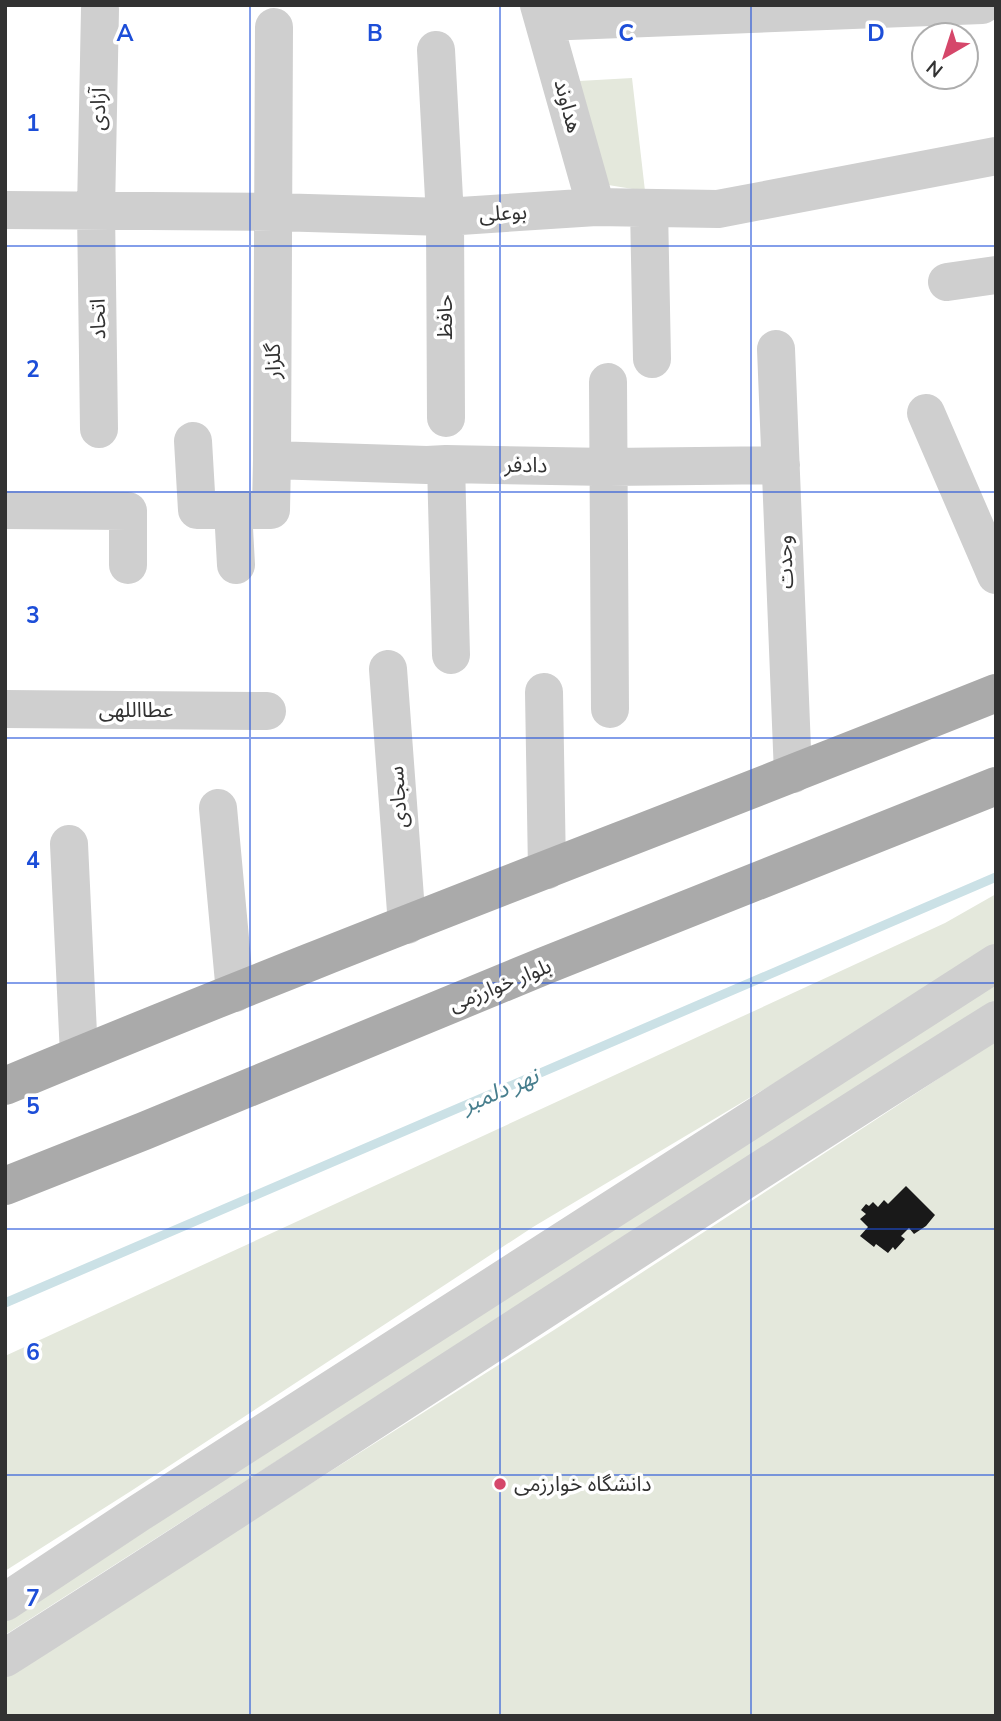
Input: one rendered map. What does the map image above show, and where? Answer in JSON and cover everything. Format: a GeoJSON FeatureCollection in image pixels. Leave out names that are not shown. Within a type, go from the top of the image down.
{"type":"FeatureCollection","features":[{"type":"Feature","properties":{"kind":"main road"},"geometry":{"type":"LineString","coordinates":[[5,1086],[996,693]]}},
{"type":"Feature","properties":{"kind":"main road","name":"بلوار خوارزمی"},"geometry":{"type":"LineString","coordinates":[[5,1186],[544,966],[996,786]]}},
{"type":"Feature","properties":{"kind":"street"},"geometry":{"type":"LineString","coordinates":[[542,14],[982,5]]}},
{"type":"Feature","properties":{"kind":"street","name":"آزادی"},"geometry":{"type":"LineString","coordinates":[[96,210],[100,9]]}},
{"type":"Feature","properties":{"kind":"street","name":"هداوند"},"geometry":{"type":"LineString","coordinates":[[542,14],[596,208]]}},
{"type":"Feature","properties":{"kind":"street","name":"گلزار"},"geometry":{"type":"LineString","coordinates":[[215,510],[271,510],[274,27]]}},
{"type":"Feature","properties":{"kind":"street","name":"حافظ"},"geometry":{"type":"LineString","coordinates":[[436,50],[445,216],[446,418]]}},
{"type":"Feature","properties":{"kind":"street","name":"بوعلی"},"geometry":{"type":"LineString","coordinates":[[5,210],[445,216],[596,208],[718,209],[996,156]]}},
{"type":"Feature","properties":{"kind":"street"},"geometry":{"type":"LineString","coordinates":[[649,208],[652,359]]}},
{"type":"Feature","properties":{"kind":"street","name":"اتحاد"},"geometry":{"type":"LineString","coordinates":[[96,210],[99,429]]}},
{"type":"Feature","properties":{"kind":"street"},"geometry":{"type":"LineString","coordinates":[[947,282],[996,275]]}},
{"type":"Feature","properties":{"kind":"street","name":"وحدت"},"geometry":{"type":"LineString","coordinates":[[776,349],[793,774]]}},
{"type":"Feature","properties":{"kind":"street"},"geometry":{"type":"LineString","coordinates":[[608,382],[610,709]]}},
{"type":"Feature","properties":{"kind":"street"},"geometry":{"type":"LineString","coordinates":[[926,414],[996,575]]}},
{"type":"Feature","properties":{"kind":"street"},"geometry":{"type":"LineString","coordinates":[[193,441],[236,565]]}},
{"type":"Feature","properties":{"kind":"street","name":"دادفر"},"geometry":{"type":"LineString","coordinates":[[272,460],[609,467],[781,465]]}},
{"type":"Feature","properties":{"kind":"street"},"geometry":{"type":"LineString","coordinates":[[446,464],[451,655]]}},
{"type":"Feature","properties":{"kind":"street"},"geometry":{"type":"LineString","coordinates":[[5,510],[128,511],[128,565]]}},
{"type":"Feature","properties":{"kind":"street","name":"سجادی"},"geometry":{"type":"LineString","coordinates":[[388,669],[407,925]]}},
{"type":"Feature","properties":{"kind":"street"},"geometry":{"type":"LineString","coordinates":[[544,692],[547,870]]}},
{"type":"Feature","properties":{"kind":"street","name":"عطااللهی"},"geometry":{"type":"LineString","coordinates":[[5,709],[267,711]]}},
{"type":"Feature","properties":{"kind":"street"},"geometry":{"type":"LineString","coordinates":[[218,808],[235,993]]}},
{"type":"Feature","properties":{"kind":"street"},"geometry":{"type":"LineString","coordinates":[[69,844],[79,1055]]}},
{"type":"Feature","properties":{"kind":"street"},"geometry":{"type":"LineString","coordinates":[[5,1602],[996,962]]}},
{"type":"Feature","properties":{"kind":"street"},"geometry":{"type":"LineString","coordinates":[[5,1658],[799,1143],[996,1020]]}},
{"type":"Feature","properties":{"kind":"street"},"geometry":{"type":"LineString","coordinates":[[774,1106],[799,1143]]}},
{"type":"Feature","properties":{"kind":"shaded area"},"geometry":{"type":"Polygon","coordinates":[[[632,78],[645,191],[596,183],[579,81],[632,78]]]}},
{"type":"Feature","properties":{"kind":"shaded area"},"geometry":{"type":"Polygon","coordinates":[[[996,894],[996,951],[533,1227],[5,1571],[5,1356],[945,923],[996,894]]]}},
{"type":"Feature","properties":{"kind":"shaded area"},"geometry":{"type":"Polygon","coordinates":[[[996,979],[996,1004],[848,1095],[5,1635],[5,1618],[996,979]]]}},
{"type":"Feature","properties":{"kind":"shaded area"},"geometry":{"type":"Polygon","coordinates":[[[996,1041],[996,1716],[5,1716],[5,1677],[554,1330],[996,1041]]]}},
{"type":"Feature","properties":{"kind":"building"},"geometry":{"type":"Polygon","coordinates":[[[906,1186],[935,1215],[926,1226],[914,1234],[909,1228],[901,1236],[905,1239],[895,1250],[893,1247],[888,1253],[876,1244],[874,1247],[860,1236],[868,1227],[860,1219],[866,1214],[861,1210],[866,1204],[869,1206],[873,1202],[878,1207],[884,1200],[888,1204],[906,1186]]]}},
{"type":"Feature","properties":{"kind":"waterway","name":"نهر دلمبر"},"geometry":{"type":"LineString","coordinates":[[5,1303],[996,877]]}},
{"type":"Feature","properties":{"kind":"place","name":"دانشگاه خوارزمی"},"geometry":{"type":"Point","coordinates":[500,1484]}}]}
